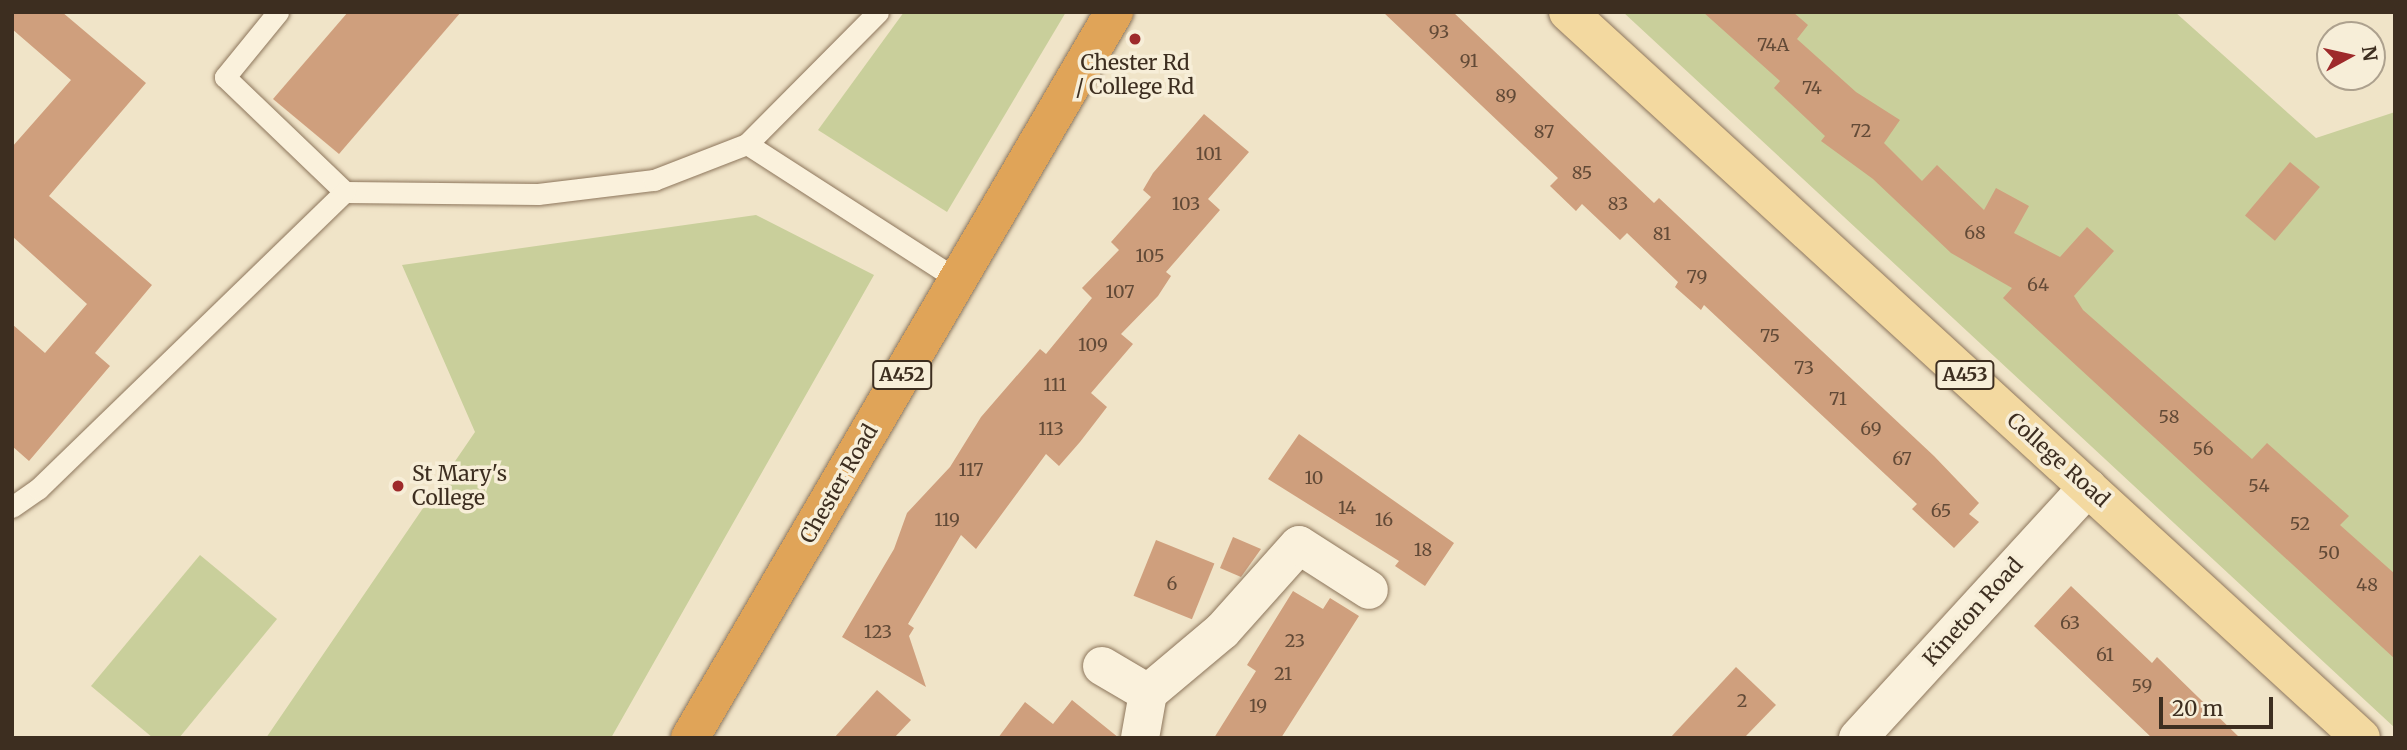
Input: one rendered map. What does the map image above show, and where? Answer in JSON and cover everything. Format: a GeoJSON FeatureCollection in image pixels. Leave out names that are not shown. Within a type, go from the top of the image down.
{"type":"FeatureCollection","features":[{"type":"Feature","properties":{"kind":"highway","name":"Chester Road"},"geometry":{"type":"LineString","coordinates":[[690,738],[1114,12]]}},
{"type":"Feature","properties":{"kind":"main road","name":"College Road"},"geometry":{"type":"LineString","coordinates":[[1568,12],[2361,738]]}},
{"type":"Feature","properties":{"kind":"street","name":"Kineton Road"},"geometry":{"type":"LineString","coordinates":[[1858,738],[2088,487]]}},
{"type":"Feature","properties":{"kind":"street"},"geometry":{"type":"LineString","coordinates":[[1140,738],[1148,693],[1222,631],[1299,545],[1369,590]]}},
{"type":"Feature","properties":{"kind":"street"},"geometry":{"type":"LineString","coordinates":[[1102,666],[1148,693]]}},
{"type":"Feature","properties":{"kind":"lane"},"geometry":{"type":"LineString","coordinates":[[278,12],[225,77],[345,192],[538,194],[654,180],[747,144],[878,12]]}},
{"type":"Feature","properties":{"kind":"lane"},"geometry":{"type":"LineString","coordinates":[[747,144],[958,280]]}},
{"type":"Feature","properties":{"kind":"lane"},"geometry":{"type":"LineString","coordinates":[[12,507],[38,489],[345,192]]}},
{"type":"Feature","properties":{"kind":"green space"},"geometry":{"type":"Polygon","coordinates":[[[904,12],[1066,12],[947,212],[818,130],[904,12]]]}},
{"type":"Feature","properties":{"kind":"green space"},"geometry":{"type":"Polygon","coordinates":[[[1623,12],[2175,12],[2316,138],[2395,112],[2395,728],[1623,12]]]}},
{"type":"Feature","properties":{"kind":"green space"},"geometry":{"type":"Polygon","coordinates":[[[756,215],[874,275],[611,738],[266,738],[475,432],[402,265],[756,215]]]}},
{"type":"Feature","properties":{"kind":"green space"},"geometry":{"type":"Polygon","coordinates":[[[200,555],[277,619],[179,738],[153,738],[91,686],[200,555]]]}},
{"type":"Feature","properties":{"kind":"building"},"geometry":{"type":"Polygon","coordinates":[[[12,12],[62,12],[146,83],[49,196],[152,285],[95,353],[110,366],[29,461],[12,446],[12,324],[45,353],[87,304],[12,236],[12,147],[71,80],[12,29],[12,12]]]}},
{"type":"Feature","properties":{"kind":"building"},"geometry":{"type":"Polygon","coordinates":[[[348,12],[461,12],[339,154],[273,99],[348,12]]]}},
{"type":"Feature","properties":{"kind":"building"},"geometry":{"type":"Polygon","coordinates":[[[1383,12],[1453,12],[1654,203],[1659,198],[1934,456],[1979,503],[1969,514],[1979,522],[1954,548],[1912,509],[1917,504],[1704,305],[1701,310],[1675,287],[1678,282],[1627,233],[1620,240],[1582,204],[1576,211],[1550,186],[1558,178],[1383,12]]]}},
{"type":"Feature","properties":{"kind":"building"},"geometry":{"type":"Polygon","coordinates":[[[1703,12],[1793,12],[1808,25],[1797,39],[1856,92],[1900,120],[1884,143],[1922,181],[1937,165],[1984,210],[1996,188],[2029,206],[2014,233],[2060,257],[2087,227],[2114,251],[2074,296],[2083,310],[2252,459],[2267,443],[2349,516],[2340,525],[2395,574],[2395,659],[2003,298],[2012,288],[1951,253],[1873,179],[1821,141],[1825,136],[1774,88],[1780,81],[1703,12]]]}},
{"type":"Feature","properties":{"kind":"building"},"geometry":{"type":"Polygon","coordinates":[[[1204,114],[1249,152],[1208,199],[1220,210],[1166,272],[1171,276],[1158,296],[1121,334],[1133,344],[1091,393],[1107,407],[1059,466],[1046,454],[976,549],[961,535],[908,624],[914,628],[909,636],[926,687],[842,637],[894,549],[907,513],[950,467],[981,417],[1040,349],[1046,354],[1092,298],[1082,288],[1119,250],[1111,242],[1151,197],[1143,190],[1153,173],[1204,114]]]}},
{"type":"Feature","properties":{"kind":"building"},"geometry":{"type":"Polygon","coordinates":[[[2290,162],[2320,187],[2275,241],[2245,216],[2290,162]]]}},
{"type":"Feature","properties":{"kind":"building"},"geometry":{"type":"Polygon","coordinates":[[[1299,434],[1454,543],[1425,586],[1395,566],[1399,561],[1268,479],[1299,434]]]}},
{"type":"Feature","properties":{"kind":"building"},"geometry":{"type":"Polygon","coordinates":[[[1233,537],[1261,549],[1241,577],[1220,568],[1233,537]]]}},
{"type":"Feature","properties":{"kind":"building"},"geometry":{"type":"Polygon","coordinates":[[[1156,540],[1214,564],[1192,619],[1134,596],[1156,540]]]}},
{"type":"Feature","properties":{"kind":"building"},"geometry":{"type":"Polygon","coordinates":[[[2071,586],[2152,663],[2157,657],[2240,738],[2152,738],[2034,626],[2071,586]]]}},
{"type":"Feature","properties":{"kind":"building"},"geometry":{"type":"Polygon","coordinates":[[[1293,591],[1323,609],[1330,598],[1359,616],[1281,738],[1214,738],[1256,671],[1247,665],[1293,591]]]}},
{"type":"Feature","properties":{"kind":"building"},"geometry":{"type":"Polygon","coordinates":[[[1736,667],[1776,705],[1744,738],[1670,738],[1736,667]]]}},
{"type":"Feature","properties":{"kind":"building"},"geometry":{"type":"Polygon","coordinates":[[[877,690],[911,720],[894,738],[834,738],[877,690]]]}},
{"type":"Feature","properties":{"kind":"building"},"geometry":{"type":"Polygon","coordinates":[[[1072,700],[1119,738],[998,738],[1025,702],[1053,724],[1072,700]]]}},
{"type":"Feature","properties":{"kind":"place","name":"Chester Rd / College Rd"},"geometry":{"type":"Point","coordinates":[1135,39]}},
{"type":"Feature","properties":{"kind":"place","name":"St Mary's College"},"geometry":{"type":"Point","coordinates":[398,486]}}]}
